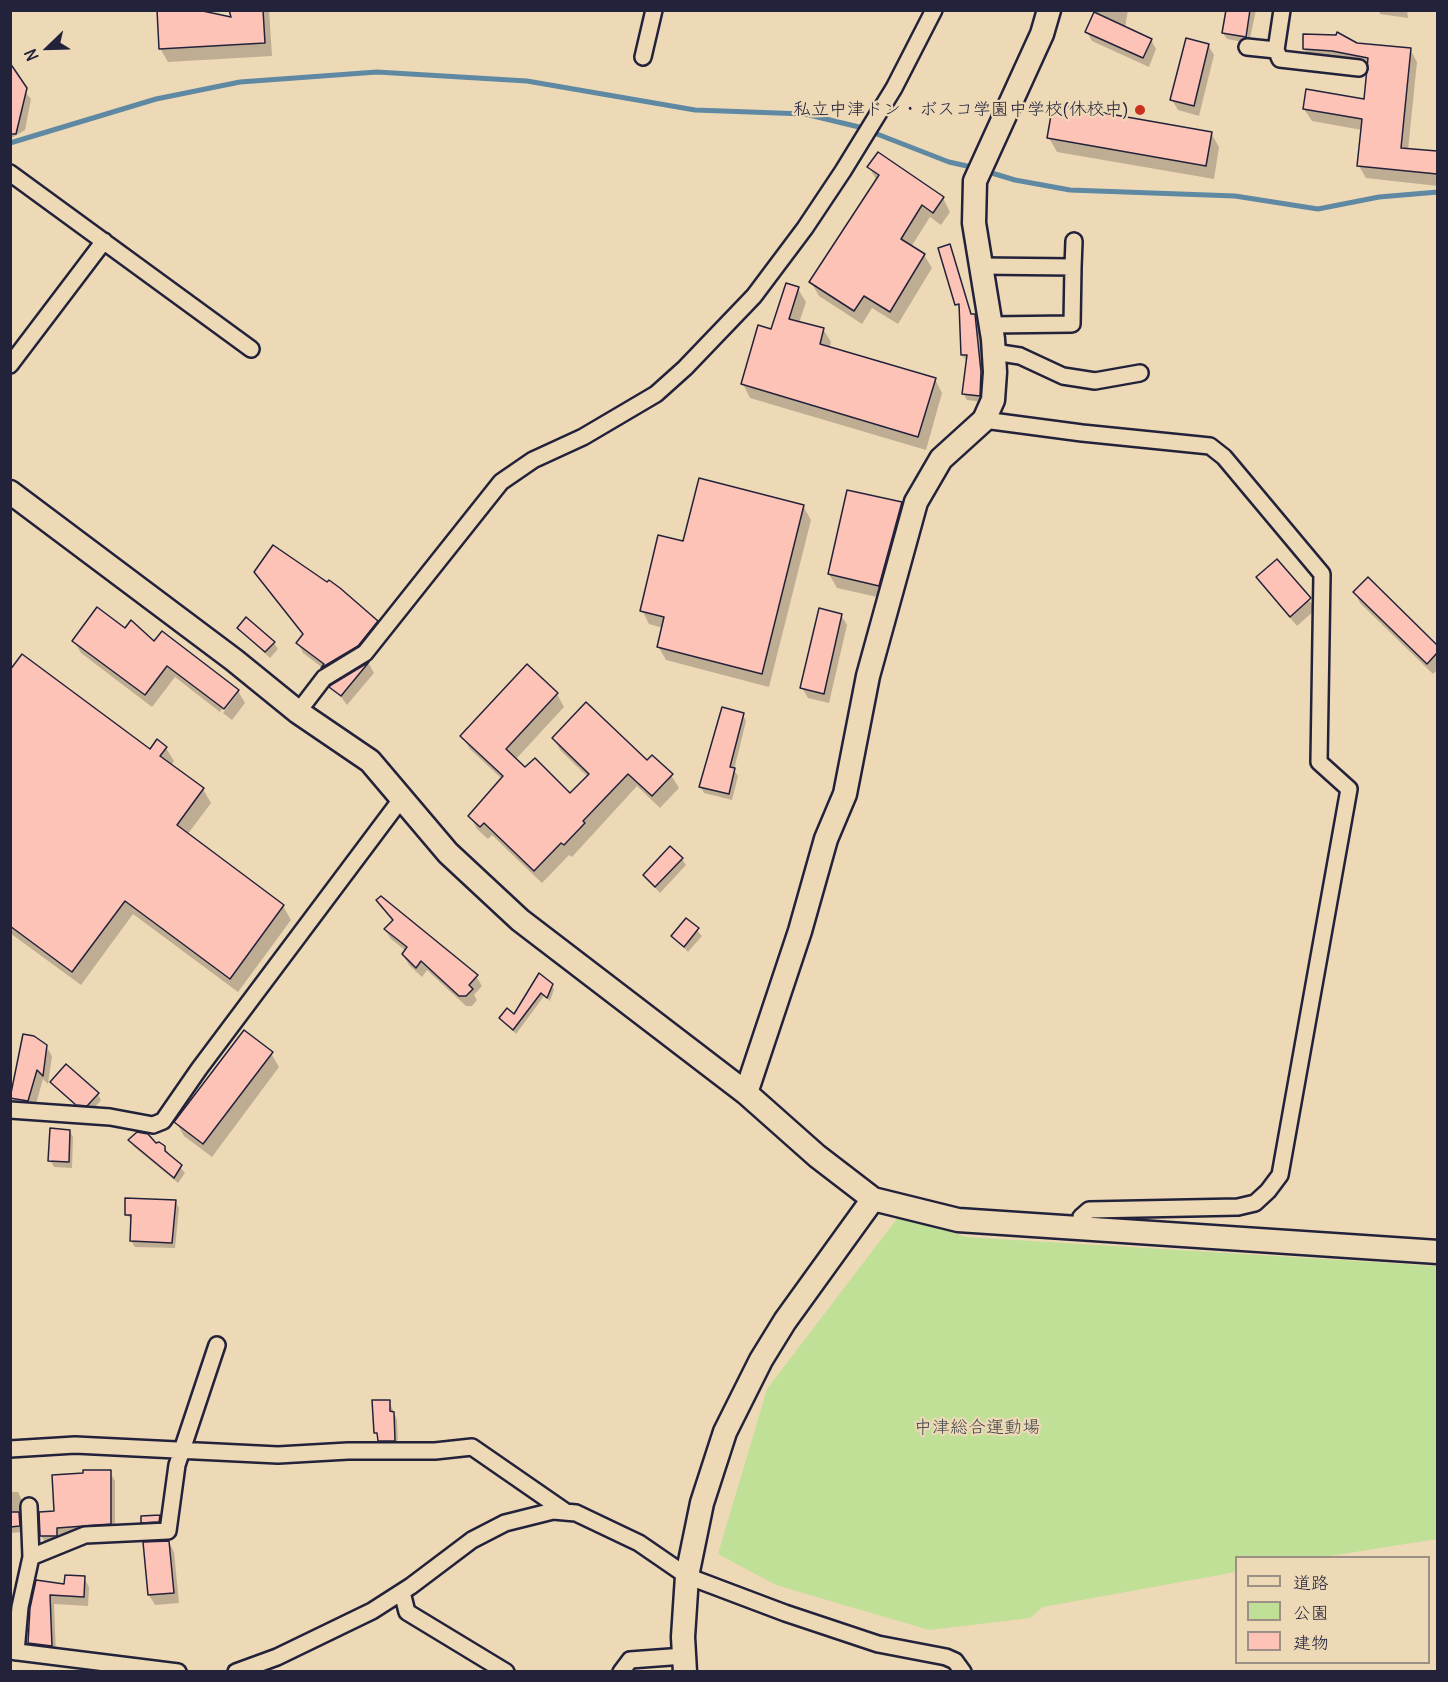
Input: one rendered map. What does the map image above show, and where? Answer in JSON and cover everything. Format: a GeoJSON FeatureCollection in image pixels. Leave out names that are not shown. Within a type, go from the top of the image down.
{"type":"FeatureCollection","features":[{"type":"Feature","properties":{"kind":"street"},"geometry":{"type":"LineString","coordinates":[[643,57],[654,10]]}},
{"type":"Feature","properties":{"kind":"street"},"geometry":{"type":"LineString","coordinates":[[298,712],[324,678],[365,653],[501,482],[533,460],[583,437],[657,394],[754,296],[806,228],[843,171],[894,88],[934,10]]}},
{"type":"Feature","properties":{"kind":"street"},"geometry":{"type":"LineString","coordinates":[[746,1094],[800,931],[826,839],[845,794],[868,676],[916,502],[941,459],[984,420],[993,400],[994,352],[974,223],[975,181],[1042,34],[1049,10]]}},
{"type":"Feature","properties":{"kind":"street"},"geometry":{"type":"LineString","coordinates":[[1282,10],[1276,50],[1280,59],[1359,68]]}},
{"type":"Feature","properties":{"kind":"street"},"geometry":{"type":"LineString","coordinates":[[1247,47],[1276,50]]}},
{"type":"Feature","properties":{"kind":"street"},"geometry":{"type":"LineString","coordinates":[[10,173],[251,349]]}},
{"type":"Feature","properties":{"kind":"street"},"geometry":{"type":"LineString","coordinates":[[10,365],[104,241]]}},
{"type":"Feature","properties":{"kind":"street"},"geometry":{"type":"LineString","coordinates":[[990,326],[1072,324],[1074,241]]}},
{"type":"Feature","properties":{"kind":"street"},"geometry":{"type":"LineString","coordinates":[[980,267],[1073,267]]}},
{"type":"Feature","properties":{"kind":"street"},"geometry":{"type":"LineString","coordinates":[[994,352],[1020,356],[1063,376],[1095,381],[1140,373]]}},
{"type":"Feature","properties":{"kind":"street"},"geometry":{"type":"LineString","coordinates":[[984,420],[1210,446],[1224,457],[1322,574],[1319,762],[1349,789],[1280,1174],[1268,1191],[1255,1203],[1238,1208],[1089,1210],[1081,1217],[1080,1229]]}},
{"type":"Feature","properties":{"kind":"street"},"geometry":{"type":"LineString","coordinates":[[10,492],[234,660],[298,712],[370,761],[448,853],[520,920],[746,1094],[817,1156],[873,1199],[958,1220],[1437,1252]]}},
{"type":"Feature","properties":{"kind":"street"},"geometry":{"type":"LineString","coordinates":[[10,1110],[110,1118],[153,1125],[163,1121],[199,1069],[402,798]]}},
{"type":"Feature","properties":{"kind":"street"},"geometry":{"type":"LineString","coordinates":[[621,1671],[630,1660],[685,1664],[683,1637],[687,1576],[702,1503],[724,1432],[761,1360],[785,1321],[873,1199]]}},
{"type":"Feature","properties":{"kind":"street"},"geometry":{"type":"LineString","coordinates":[[31,1557],[85,1534],[168,1531],[182,1449],[217,1345]]}},
{"type":"Feature","properties":{"kind":"street"},"geometry":{"type":"LineString","coordinates":[[10,1449],[75,1445],[278,1455],[348,1451],[435,1451],[472,1447],[566,1512]]}},
{"type":"Feature","properties":{"kind":"street"},"geometry":{"type":"LineString","coordinates":[[29,1506],[31,1557],[13,1651],[178,1671]]}},
{"type":"Feature","properties":{"kind":"street"},"geometry":{"type":"LineString","coordinates":[[236,1671],[277,1657],[372,1611],[402,1592],[472,1540],[505,1523],[553,1511],[576,1513],[639,1543],[687,1576],[785,1613],[878,1644],[946,1657],[955,1661],[963,1671]]}},
{"type":"Feature","properties":{"kind":"street"},"geometry":{"type":"LineString","coordinates":[[402,1592],[407,1612],[506,1671]]}},
{"type":"Feature","properties":{"kind":"green space","name":"中津総合運動場"},"geometry":{"type":"Polygon","coordinates":[[[899,1216],[967,1237],[1437,1266],[1437,1539],[1329,1556],[1235,1556],[1235,1572],[1043,1607],[1030,1618],[929,1630],[776,1585],[718,1554],[767,1389],[899,1216]]]}},
{"type":"Feature","properties":{"kind":"building"},"geometry":{"type":"Polygon","coordinates":[[[157,10],[198,10],[231,17],[229,10],[263,10],[265,43],[159,49],[157,10]]]}},
{"type":"Feature","properties":{"kind":"building"},"geometry":{"type":"Polygon","coordinates":[[[1226,10],[1250,10],[1246,37],[1222,33],[1226,10]]]}},
{"type":"Feature","properties":{"kind":"building"},"geometry":{"type":"Polygon","coordinates":[[[1094,12],[1152,39],[1143,58],[1085,32],[1094,12]]]}},
{"type":"Feature","properties":{"kind":"building"},"geometry":{"type":"Polygon","coordinates":[[[1337,32],[1357,43],[1411,48],[1401,148],[1437,151],[1437,174],[1357,166],[1362,119],[1303,109],[1306,89],[1364,99],[1368,58],[1332,51],[1303,49],[1303,34],[1336,35],[1337,32]]]}},
{"type":"Feature","properties":{"kind":"building"},"geometry":{"type":"Polygon","coordinates":[[[1186,38],[1209,44],[1194,106],[1170,100],[1186,38]]]}},
{"type":"Feature","properties":{"kind":"building"},"geometry":{"type":"Polygon","coordinates":[[[10,63],[27,88],[16,134],[10,134],[10,63]]]}},
{"type":"Feature","properties":{"kind":"building"},"geometry":{"type":"Polygon","coordinates":[[[1053,104],[1212,132],[1206,166],[1047,138],[1053,104]]]}},
{"type":"Feature","properties":{"kind":"building"},"geometry":{"type":"Polygon","coordinates":[[[878,152],[944,197],[933,213],[922,205],[901,239],[925,254],[890,312],[864,296],[854,311],[809,282],[879,175],[867,167],[878,152]]]}},
{"type":"Feature","properties":{"kind":"building"},"geometry":{"type":"Polygon","coordinates":[[[950,244],[971,314],[975,314],[981,372],[980,396],[962,394],[967,355],[961,355],[959,304],[955,305],[938,248],[950,244]]]}},
{"type":"Feature","properties":{"kind":"building"},"geometry":{"type":"Polygon","coordinates":[[[786,283],[799,287],[789,319],[824,328],[820,344],[936,378],[918,437],[741,384],[758,325],[771,329],[786,283]]]}},
{"type":"Feature","properties":{"kind":"building"},"geometry":{"type":"Polygon","coordinates":[[[699,478],[804,505],[762,674],[657,647],[664,617],[640,611],[658,535],[683,541],[699,478]]]}},
{"type":"Feature","properties":{"kind":"building"},"geometry":{"type":"Polygon","coordinates":[[[847,490],[902,502],[879,586],[828,574],[847,490]]]}},
{"type":"Feature","properties":{"kind":"building"},"geometry":{"type":"Polygon","coordinates":[[[273,545],[327,582],[329,580],[378,621],[358,646],[321,668],[324,664],[296,643],[303,634],[254,572],[273,545]]]}},
{"type":"Feature","properties":{"kind":"building"},"geometry":{"type":"Polygon","coordinates":[[[1277,559],[1311,598],[1290,617],[1256,577],[1277,559]]]}},
{"type":"Feature","properties":{"kind":"building"},"geometry":{"type":"Polygon","coordinates":[[[1368,577],[1437,645],[1437,653],[1427,664],[1353,592],[1368,577]]]}},
{"type":"Feature","properties":{"kind":"building"},"geometry":{"type":"Polygon","coordinates":[[[97,607],[125,628],[131,620],[154,641],[162,631],[239,690],[224,709],[167,666],[145,695],[72,641],[97,607]]]}},
{"type":"Feature","properties":{"kind":"building"},"geometry":{"type":"Polygon","coordinates":[[[819,608],[842,614],[824,694],[800,688],[819,608]]]}},
{"type":"Feature","properties":{"kind":"building"},"geometry":{"type":"Polygon","coordinates":[[[246,617],[275,642],[265,652],[237,628],[246,617]]]}},
{"type":"Feature","properties":{"kind":"building"},"geometry":{"type":"Polygon","coordinates":[[[22,654],[150,749],[157,739],[167,747],[160,756],[204,788],[177,825],[284,905],[230,979],[125,901],[72,972],[10,926],[10,670],[22,654]]]}},
{"type":"Feature","properties":{"kind":"building"},"geometry":{"type":"Polygon","coordinates":[[[369,662],[341,696],[329,687],[331,685],[369,662]]]}},
{"type":"Feature","properties":{"kind":"building"},"geometry":{"type":"Polygon","coordinates":[[[527,664],[558,693],[506,749],[525,767],[535,758],[570,793],[589,774],[552,738],[586,702],[647,760],[652,755],[673,774],[652,796],[628,774],[583,821],[585,823],[564,845],[561,843],[534,871],[484,823],[480,827],[468,816],[503,776],[460,736],[527,664]]]}},
{"type":"Feature","properties":{"kind":"building"},"geometry":{"type":"Polygon","coordinates":[[[722,707],[744,713],[730,767],[735,768],[729,794],[699,787],[722,707]]]}},
{"type":"Feature","properties":{"kind":"building"},"geometry":{"type":"Polygon","coordinates":[[[670,846],[683,858],[655,887],[643,875],[670,846]]]}},
{"type":"Feature","properties":{"kind":"building"},"geometry":{"type":"Polygon","coordinates":[[[381,896],[478,975],[469,985],[473,989],[466,996],[459,996],[421,961],[416,968],[402,954],[407,947],[384,929],[393,920],[376,900],[381,896]]]}},
{"type":"Feature","properties":{"kind":"building"},"geometry":{"type":"Polygon","coordinates":[[[686,918],[699,928],[684,947],[671,936],[686,918]]]}},
{"type":"Feature","properties":{"kind":"building"},"geometry":{"type":"Polygon","coordinates":[[[539,973],[553,984],[547,998],[541,993],[513,1030],[499,1018],[507,1008],[514,1014],[539,973]]]}},
{"type":"Feature","properties":{"kind":"building"},"geometry":{"type":"Polygon","coordinates":[[[244,1030],[273,1052],[203,1144],[174,1122],[244,1030]]]}},
{"type":"Feature","properties":{"kind":"building"},"geometry":{"type":"Polygon","coordinates":[[[23,1034],[34,1036],[47,1045],[43,1076],[37,1070],[28,1101],[10,1098],[23,1034]]]}},
{"type":"Feature","properties":{"kind":"building"},"geometry":{"type":"Polygon","coordinates":[[[66,1064],[99,1093],[87,1106],[76,1105],[50,1082],[66,1064]]]}},
{"type":"Feature","properties":{"kind":"building"},"geometry":{"type":"Polygon","coordinates":[[[50,1128],[70,1130],[69,1162],[48,1161],[50,1128]]]}},
{"type":"Feature","properties":{"kind":"building"},"geometry":{"type":"Polygon","coordinates":[[[137,1132],[148,1134],[156,1143],[159,1142],[165,1146],[165,1151],[182,1165],[174,1178],[128,1140],[137,1132]]]}},
{"type":"Feature","properties":{"kind":"building"},"geometry":{"type":"Polygon","coordinates":[[[125,1198],[176,1200],[172,1243],[130,1241],[131,1215],[125,1215],[125,1198]]]}},
{"type":"Feature","properties":{"kind":"building"},"geometry":{"type":"Polygon","coordinates":[[[372,1400],[390,1400],[390,1411],[394,1412],[395,1441],[378,1441],[377,1433],[374,1433],[372,1400]]]}},
{"type":"Feature","properties":{"kind":"building"},"geometry":{"type":"Polygon","coordinates":[[[83,1470],[111,1470],[111,1524],[57,1528],[57,1536],[40,1536],[39,1512],[54,1511],[52,1475],[83,1473],[83,1470]]]}},
{"type":"Feature","properties":{"kind":"building"},"geometry":{"type":"Polygon","coordinates":[[[10,1512],[19,1512],[20,1526],[10,1527],[10,1512]]]}},
{"type":"Feature","properties":{"kind":"building"},"geometry":{"type":"Polygon","coordinates":[[[160,1515],[159,1522],[141,1523],[141,1516],[160,1515]]]}},
{"type":"Feature","properties":{"kind":"building"},"geometry":{"type":"Polygon","coordinates":[[[169,1541],[174,1593],[148,1595],[143,1542],[169,1541]]]}},
{"type":"Feature","properties":{"kind":"building"},"geometry":{"type":"Polygon","coordinates":[[[65,1575],[85,1576],[84,1597],[50,1595],[52,1646],[28,1643],[30,1608],[36,1580],[64,1584],[65,1575]]]}},
{"type":"Feature","properties":{"kind":"waterway"},"geometry":{"type":"LineString","coordinates":[[10,143],[156,99],[240,82],[377,72],[527,81],[695,110],[805,114],[859,127],[949,162],[976,168]]}},
{"type":"Feature","properties":{"kind":"waterway"},"geometry":{"type":"LineString","coordinates":[[985,171],[1015,180],[1070,190],[1235,196],[1318,209],[1379,197],[1438,192]]}},
{"type":"Feature","properties":{"kind":"place","name":"私立中津ドン・ボスコ学園中学校(休校中)"},"geometry":{"type":"Point","coordinates":[1140,110]}}]}
